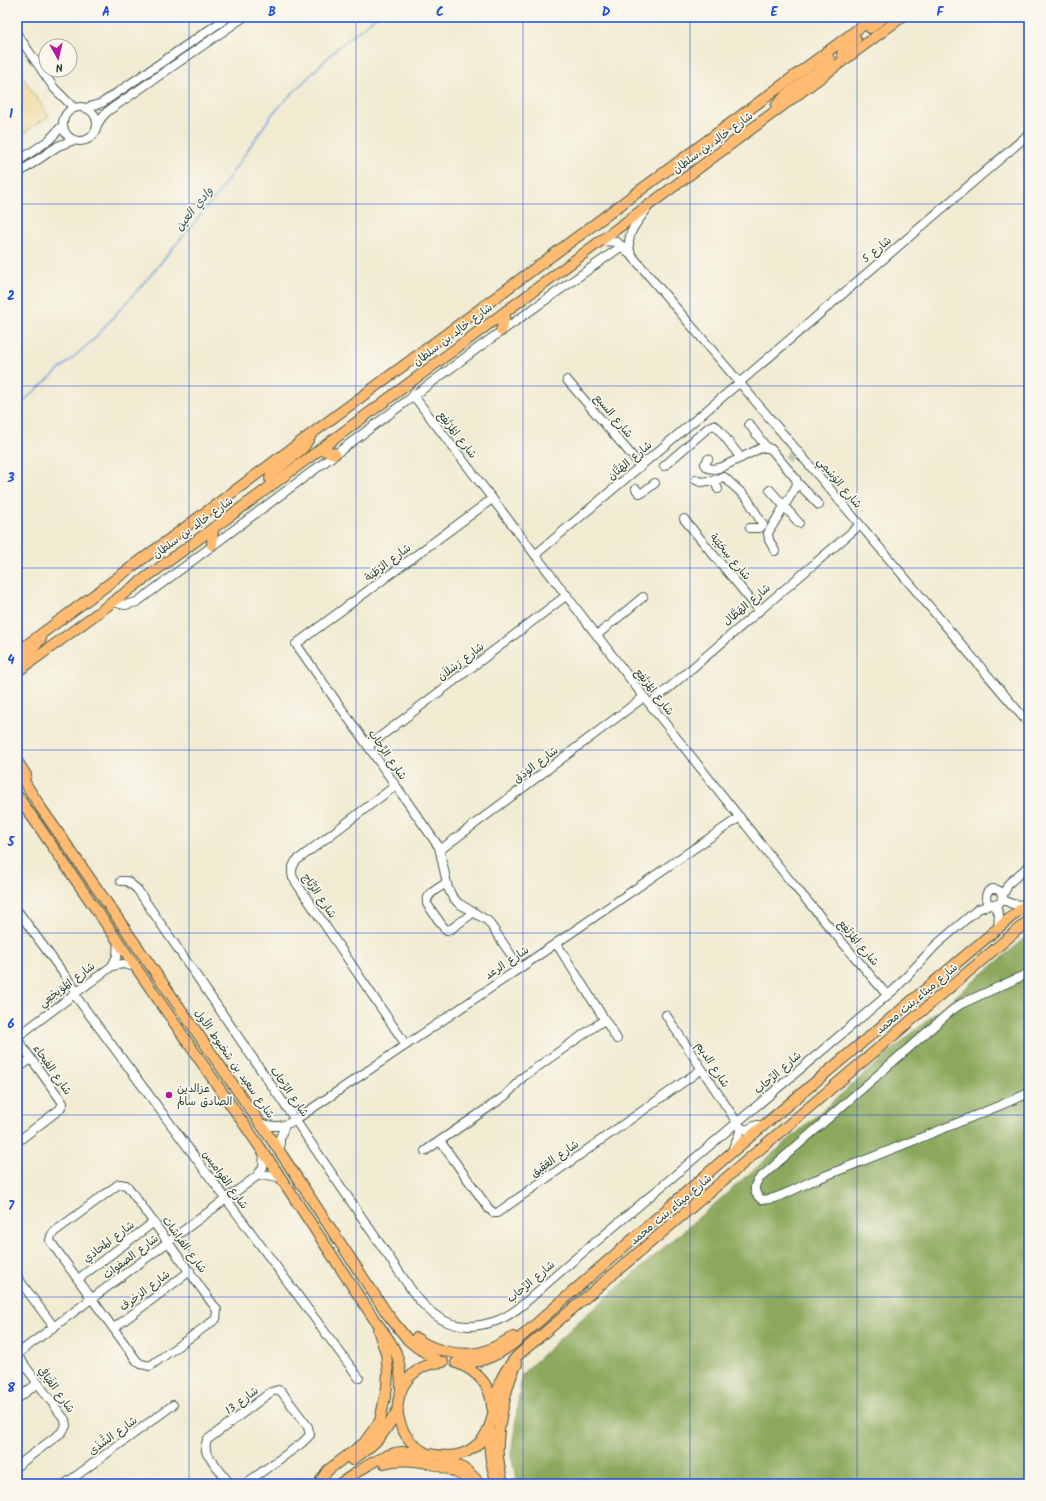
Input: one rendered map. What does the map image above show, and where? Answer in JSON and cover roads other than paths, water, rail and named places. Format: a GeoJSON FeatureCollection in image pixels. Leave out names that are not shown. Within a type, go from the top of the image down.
{"type":"FeatureCollection","features":[{"type":"Feature","properties":{"kind":"main road","name":"شارع خالِد بن سلطان"},"geometry":{"type":"LineString","coordinates":[[17,652],[874,17]]}},
{"type":"Feature","properties":{"kind":"main road"},"geometry":{"type":"LineString","coordinates":[[845,59],[842,54],[843,49],[884,17]]}},
{"type":"Feature","properties":{"kind":"main road","name":"شارع خالِد بن سلطان"},"geometry":{"type":"LineString","coordinates":[[17,674],[42,653],[214,528],[902,17]]}},
{"type":"Feature","properties":{"kind":"main road"},"geometry":{"type":"LineString","coordinates":[[770,116],[787,94],[827,64],[829,59],[826,52]]}},
{"type":"Feature","properties":{"kind":"main road"},"geometry":{"type":"LineString","coordinates":[[501,331],[506,311]]}},
{"type":"Feature","properties":{"kind":"main road"},"geometry":{"type":"LineString","coordinates":[[274,483],[270,479],[271,474],[303,448],[311,434]]}},
{"type":"Feature","properties":{"kind":"main road"},"geometry":{"type":"LineString","coordinates":[[320,449],[335,454]]}},
{"type":"Feature","properties":{"kind":"main road"},"geometry":{"type":"LineString","coordinates":[[212,545],[214,528]]}},
{"type":"Feature","properties":{"kind":"main road"},"geometry":{"type":"LineString","coordinates":[[17,662],[36,646],[45,632]]}},
{"type":"Feature","properties":{"kind":"main road"},"geometry":{"type":"LineString","coordinates":[[17,761],[29,780],[35,798]]}},
{"type":"Feature","properties":{"kind":"main road","name":"شارع سعيد بن شخبوط الأول"},"geometry":{"type":"LineString","coordinates":[[17,770],[41,808],[280,1152],[388,1315],[408,1340],[440,1362]]}},
{"type":"Feature","properties":{"kind":"main road"},"geometry":{"type":"LineString","coordinates":[[17,781],[41,808]]}},
{"type":"Feature","properties":{"kind":"main road"},"geometry":{"type":"LineString","coordinates":[[17,795],[281,1178],[376,1322],[390,1340],[398,1356],[401,1370],[401,1391],[397,1412],[388,1428],[373,1445],[318,1482]]}},
{"type":"Feature","properties":{"kind":"main road","name":"شارع ميثاء بنت محمد"},"geometry":{"type":"LineString","coordinates":[[456,1363],[474,1363],[490,1358],[508,1347],[531,1329],[732,1152],[998,930],[1027,904]]}},
{"type":"Feature","properties":{"kind":"main road","name":"شارع ميثاء بنت محمد"},"geometry":{"type":"LineString","coordinates":[[339,1484],[387,1455],[407,1452],[451,1456],[468,1450],[483,1438],[489,1428],[500,1381],[507,1368],[517,1356],[1029,920]]}},
{"type":"Feature","properties":{"kind":"main road"},"geometry":{"type":"LineString","coordinates":[[388,1315],[422,1343],[437,1349],[456,1352],[474,1353],[482,1351],[497,1346],[531,1329]]}},
{"type":"Feature","properties":{"kind":"main road"},"geometry":{"type":"LineString","coordinates":[[318,1482],[328,1470],[364,1443],[380,1421],[388,1387],[388,1373],[386,1353],[376,1322]]}},
{"type":"Feature","properties":{"kind":"main road"},"geometry":{"type":"LineString","coordinates":[[503,1484],[498,1458],[498,1447],[507,1388],[514,1368],[537,1339]]}},
{"type":"Feature","properties":{"kind":"main road"},"geometry":{"type":"LineString","coordinates":[[401,1391],[409,1378],[428,1365],[440,1362],[456,1363],[468,1368],[479,1376],[487,1387],[492,1400],[492,1413]]}},
{"type":"Feature","properties":{"kind":"main road"},"geometry":{"type":"LineString","coordinates":[[397,1412],[400,1425],[406,1437],[416,1447],[428,1454]]}},
{"type":"Feature","properties":{"kind":"main road"},"geometry":{"type":"LineString","coordinates":[[489,1428],[490,1455],[493,1472],[498,1484]]}},
{"type":"Feature","properties":{"kind":"main road"},"geometry":{"type":"LineString","coordinates":[[439,1456],[464,1468],[474,1476],[480,1484]]}},
{"type":"Feature","properties":{"kind":"main road"},"geometry":{"type":"LineString","coordinates":[[345,1484],[374,1466],[390,1461],[406,1460],[417,1461],[454,1471],[473,1484]]}},
{"type":"Feature","properties":{"kind":"street"},"geometry":{"type":"LineString","coordinates":[[228,17],[102,103],[86,108],[78,107],[70,110],[64,117],[63,125],[67,136],[74,140],[82,141],[89,138],[95,133],[97,125],[108,111],[244,17]]}},
{"type":"Feature","properties":{"kind":"street"},"geometry":{"type":"LineString","coordinates":[[17,34],[54,88],[74,108]]}},
{"type":"Feature","properties":{"kind":"street"},"geometry":{"type":"LineString","coordinates":[[86,108],[96,116],[97,125]]}},
{"type":"Feature","properties":{"kind":"street"},"geometry":{"type":"LineString","coordinates":[[17,162],[49,140],[63,125]]}},
{"type":"Feature","properties":{"kind":"street","name":"شارع 5"},"geometry":{"type":"LineString","coordinates":[[739,383],[1029,134]]}},
{"type":"Feature","properties":{"kind":"street"},"geometry":{"type":"LineString","coordinates":[[17,174],[58,146],[74,140]]}},
{"type":"Feature","properties":{"kind":"street"},"geometry":{"type":"LineString","coordinates":[[632,257],[628,247],[628,240],[634,227],[652,203]]}},
{"type":"Feature","properties":{"kind":"street"},"geometry":{"type":"LineString","coordinates":[[113,602],[125,605],[136,602],[413,395],[622,246],[617,242],[600,241]]}},
{"type":"Feature","properties":{"kind":"street","name":"شارع الوَسْمِي"},"geometry":{"type":"LineString","coordinates":[[622,246],[739,383],[792,458],[860,525],[1029,724]]}},
{"type":"Feature","properties":{"kind":"street","name":"شارع السبع"},"geometry":{"type":"LineString","coordinates":[[567,380],[641,466]]}},
{"type":"Feature","properties":{"kind":"street","name":"شارع الهَتَّان"},"geometry":{"type":"LineString","coordinates":[[535,555],[739,383]]}},
{"type":"Feature","properties":{"kind":"street","name":"شارع المُرْتَفِع"},"geometry":{"type":"LineString","coordinates":[[413,395],[647,700],[792,882],[887,995]]}},
{"type":"Feature","properties":{"kind":"street"},"geometry":{"type":"LineString","coordinates":[[749,424],[766,447],[792,458],[797,482],[797,485],[784,506],[767,527],[757,529],[750,528]]}},
{"type":"Feature","properties":{"kind":"street"},"geometry":{"type":"LineString","coordinates":[[664,466],[713,425],[717,427],[741,458]]}},
{"type":"Feature","properties":{"kind":"street"},"geometry":{"type":"LineString","coordinates":[[708,459],[705,464],[708,468],[714,469],[722,467],[766,447]]}},
{"type":"Feature","properties":{"kind":"street"},"geometry":{"type":"LineString","coordinates":[[718,489],[715,483],[720,478],[722,467]]}},
{"type":"Feature","properties":{"kind":"street"},"geometry":{"type":"LineString","coordinates":[[696,480],[701,482],[720,478],[729,480],[747,498],[767,527],[769,540],[775,551]]}},
{"type":"Feature","properties":{"kind":"street"},"geometry":{"type":"LineString","coordinates":[[626,479],[639,493],[642,493],[655,483]]}},
{"type":"Feature","properties":{"kind":"street"},"geometry":{"type":"LineString","coordinates":[[797,482],[819,505]]}},
{"type":"Feature","properties":{"kind":"street"},"geometry":{"type":"LineString","coordinates":[[770,490],[799,523]]}},
{"type":"Feature","properties":{"kind":"street","name":"شارع الرُطَبَة"},"geometry":{"type":"LineString","coordinates":[[296,644],[492,499]]}},
{"type":"Feature","properties":{"kind":"street","name":"شارع سِحَيْبَة"},"geometry":{"type":"LineString","coordinates":[[684,519],[759,610]]}},
{"type":"Feature","properties":{"kind":"street","name":"شارع الهَطَّال"},"geometry":{"type":"LineString","coordinates":[[647,700],[759,610],[860,525]]}},
{"type":"Feature","properties":{"kind":"street","name":"شارع رَسْلاَن"},"geometry":{"type":"LineString","coordinates":[[368,746],[567,595]]}},
{"type":"Feature","properties":{"kind":"street"},"geometry":{"type":"LineString","coordinates":[[597,635],[643,597]]}},
{"type":"Feature","properties":{"kind":"street","name":"شارع الرِّحاب"},"geometry":{"type":"LineString","coordinates":[[296,644],[440,850],[449,892],[455,900],[488,921],[520,968]]}},
{"type":"Feature","properties":{"kind":"street","name":"شارع الوَدَق"},"geometry":{"type":"LineString","coordinates":[[440,850],[647,700]]}},
{"type":"Feature","properties":{"kind":"street","name":"شارع الرِّتَاج"},"geometry":{"type":"LineString","coordinates":[[395,786],[296,861],[293,865],[292,874],[293,878],[406,1045]]}},
{"type":"Feature","properties":{"kind":"street","name":"شارع الرعد"},"geometry":{"type":"LineString","coordinates":[[260,1123],[272,1126],[285,1125],[295,1120],[740,817]]}},
{"type":"Feature","properties":{"kind":"street"},"geometry":{"type":"LineString","coordinates":[[989,891],[1009,883],[1029,866]]}},
{"type":"Feature","properties":{"kind":"street","name":"شارع الرِّحاب"},"geometry":{"type":"LineString","coordinates":[[121,881],[127,882],[137,889],[425,1308],[437,1317],[451,1324],[466,1327],[495,1321],[518,1309],[574,1260],[738,1125],[887,995],[903,980],[928,952],[978,909],[989,891]]}},
{"type":"Feature","properties":{"kind":"street"},"geometry":{"type":"LineString","coordinates":[[446,883],[428,896],[426,900],[427,904],[444,928],[447,930],[451,929],[474,912]]}},
{"type":"Feature","properties":{"kind":"street"},"geometry":{"type":"LineString","coordinates":[[993,904],[998,904],[1009,883]]}},
{"type":"Feature","properties":{"kind":"street"},"geometry":{"type":"LineString","coordinates":[[989,891],[998,892],[1002,898],[1012,904],[1027,904]]}},
{"type":"Feature","properties":{"kind":"street"},"geometry":{"type":"LineString","coordinates":[[989,891],[988,901],[993,904],[999,914],[998,930]]}},
{"type":"Feature","properties":{"kind":"street","name":"شارع الرِّحاب"},"geometry":{"type":"LineString","coordinates":[[978,909],[993,904]]}},
{"type":"Feature","properties":{"kind":"street","name":"شارع القواميس"},"geometry":{"type":"LineString","coordinates":[[17,910],[226,1200],[359,1378]]}},
{"type":"Feature","properties":{"kind":"street","name":"شارع المُوَيجْعِي"},"geometry":{"type":"LineString","coordinates":[[112,966],[117,956],[118,940]]}},
{"type":"Feature","properties":{"kind":"street"},"geometry":{"type":"LineString","coordinates":[[556,943],[617,1039]]}},
{"type":"Feature","properties":{"kind":"street","name":"شارع المُوَيجْعِي"},"geometry":{"type":"LineString","coordinates":[[17,1038],[112,966],[122,964],[137,967]]}},
{"type":"Feature","properties":{"kind":"street"},"geometry":{"type":"LineString","coordinates":[[1029,973],[962,1004],[951,1011],[760,1178],[755,1184],[756,1192],[761,1199],[770,1200],[810,1182],[1029,1093]]}},
{"type":"Feature","properties":{"kind":"street","name":"شارع الديم"},"geometry":{"type":"LineString","coordinates":[[666,1015],[738,1125]]}},
{"type":"Feature","properties":{"kind":"street"},"geometry":{"type":"LineString","coordinates":[[425,1151],[505,1096],[523,1077],[604,1020]]}},
{"type":"Feature","properties":{"kind":"street","name":"شارع الفيحاء"},"geometry":{"type":"LineString","coordinates":[[17,1038],[62,1100],[63,1105],[60,1109],[17,1142]]}},
{"type":"Feature","properties":{"kind":"street"},"geometry":{"type":"LineString","coordinates":[[17,1069],[31,1058]]}},
{"type":"Feature","properties":{"kind":"street","name":"شارع العَقِيق"},"geometry":{"type":"LineString","coordinates":[[440,1141],[489,1209],[494,1213],[497,1213],[702,1069]]}},
{"type":"Feature","properties":{"kind":"street"},"geometry":{"type":"LineString","coordinates":[[280,1152],[280,1138],[285,1125]]}},
{"type":"Feature","properties":{"kind":"street"},"geometry":{"type":"LineString","coordinates":[[738,1125],[746,1130],[757,1126],[764,1126]]}},
{"type":"Feature","properties":{"kind":"street"},"geometry":{"type":"LineString","coordinates":[[732,1152],[733,1146],[739,1136],[738,1125]]}},
{"type":"Feature","properties":{"kind":"street"},"geometry":{"type":"LineString","coordinates":[[257,1176],[262,1167],[264,1153]]}},
{"type":"Feature","properties":{"kind":"street"},"geometry":{"type":"LineString","coordinates":[[257,1176],[268,1175],[281,1178]]}},
{"type":"Feature","properties":{"kind":"street","name":"شارع الصفوات"},"geometry":{"type":"LineString","coordinates":[[17,1355],[257,1176]]}},
{"type":"Feature","properties":{"kind":"street","name":"شارع الفراشات"},"geometry":{"type":"LineString","coordinates":[[122,1184],[128,1187],[169,1242],[216,1307],[218,1313],[216,1319],[150,1366],[141,1364],[137,1361],[50,1241],[52,1234],[72,1218],[116,1185],[122,1184]]}},
{"type":"Feature","properties":{"kind":"street","name":"شارع المحاذي"},"geometry":{"type":"LineString","coordinates":[[78,1279],[154,1222]]}},
{"type":"Feature","properties":{"kind":"street","name":"شارع الزخرف"},"geometry":{"type":"LineString","coordinates":[[114,1328],[190,1271]]}},
{"type":"Feature","properties":{"kind":"street"},"geometry":{"type":"LineString","coordinates":[[17,1277],[54,1327]]}},
{"type":"Feature","properties":{"kind":"street","name":"شارع الفَيَافِي"},"geometry":{"type":"LineString","coordinates":[[17,1355],[65,1420],[66,1426],[62,1432],[17,1466]]}},
{"type":"Feature","properties":{"kind":"street"},"geometry":{"type":"LineString","coordinates":[[17,1399],[38,1383]]}},
{"type":"Feature","properties":{"kind":"street","name":"شارع 13"},"geometry":{"type":"LineString","coordinates":[[230,1484],[207,1454],[205,1449],[207,1440],[274,1391],[278,1390],[284,1393],[308,1427],[310,1435],[245,1484]]}},
{"type":"Feature","properties":{"kind":"street","name":"شارع الشَّذَى"},"geometry":{"type":"LineString","coordinates":[[65,1484],[173,1405]]}},
{"type":"Feature","properties":{"kind":"waterway","name":"وادي العين"},"geometry":{"type":"LineString","coordinates":[[17,407],[93,340],[150,276],[217,195],[273,113],[337,48],[376,17]]}},
{"type":"Feature","properties":{"kind":"tunnel"},"geometry":{"type":"LineString","coordinates":[[790,459],[794,455]]}},
{"type":"Feature","properties":{"kind":"place","name":"عزالدين الصادق سالم"},"geometry":{"type":"Point","coordinates":[169,1095]}}]}
